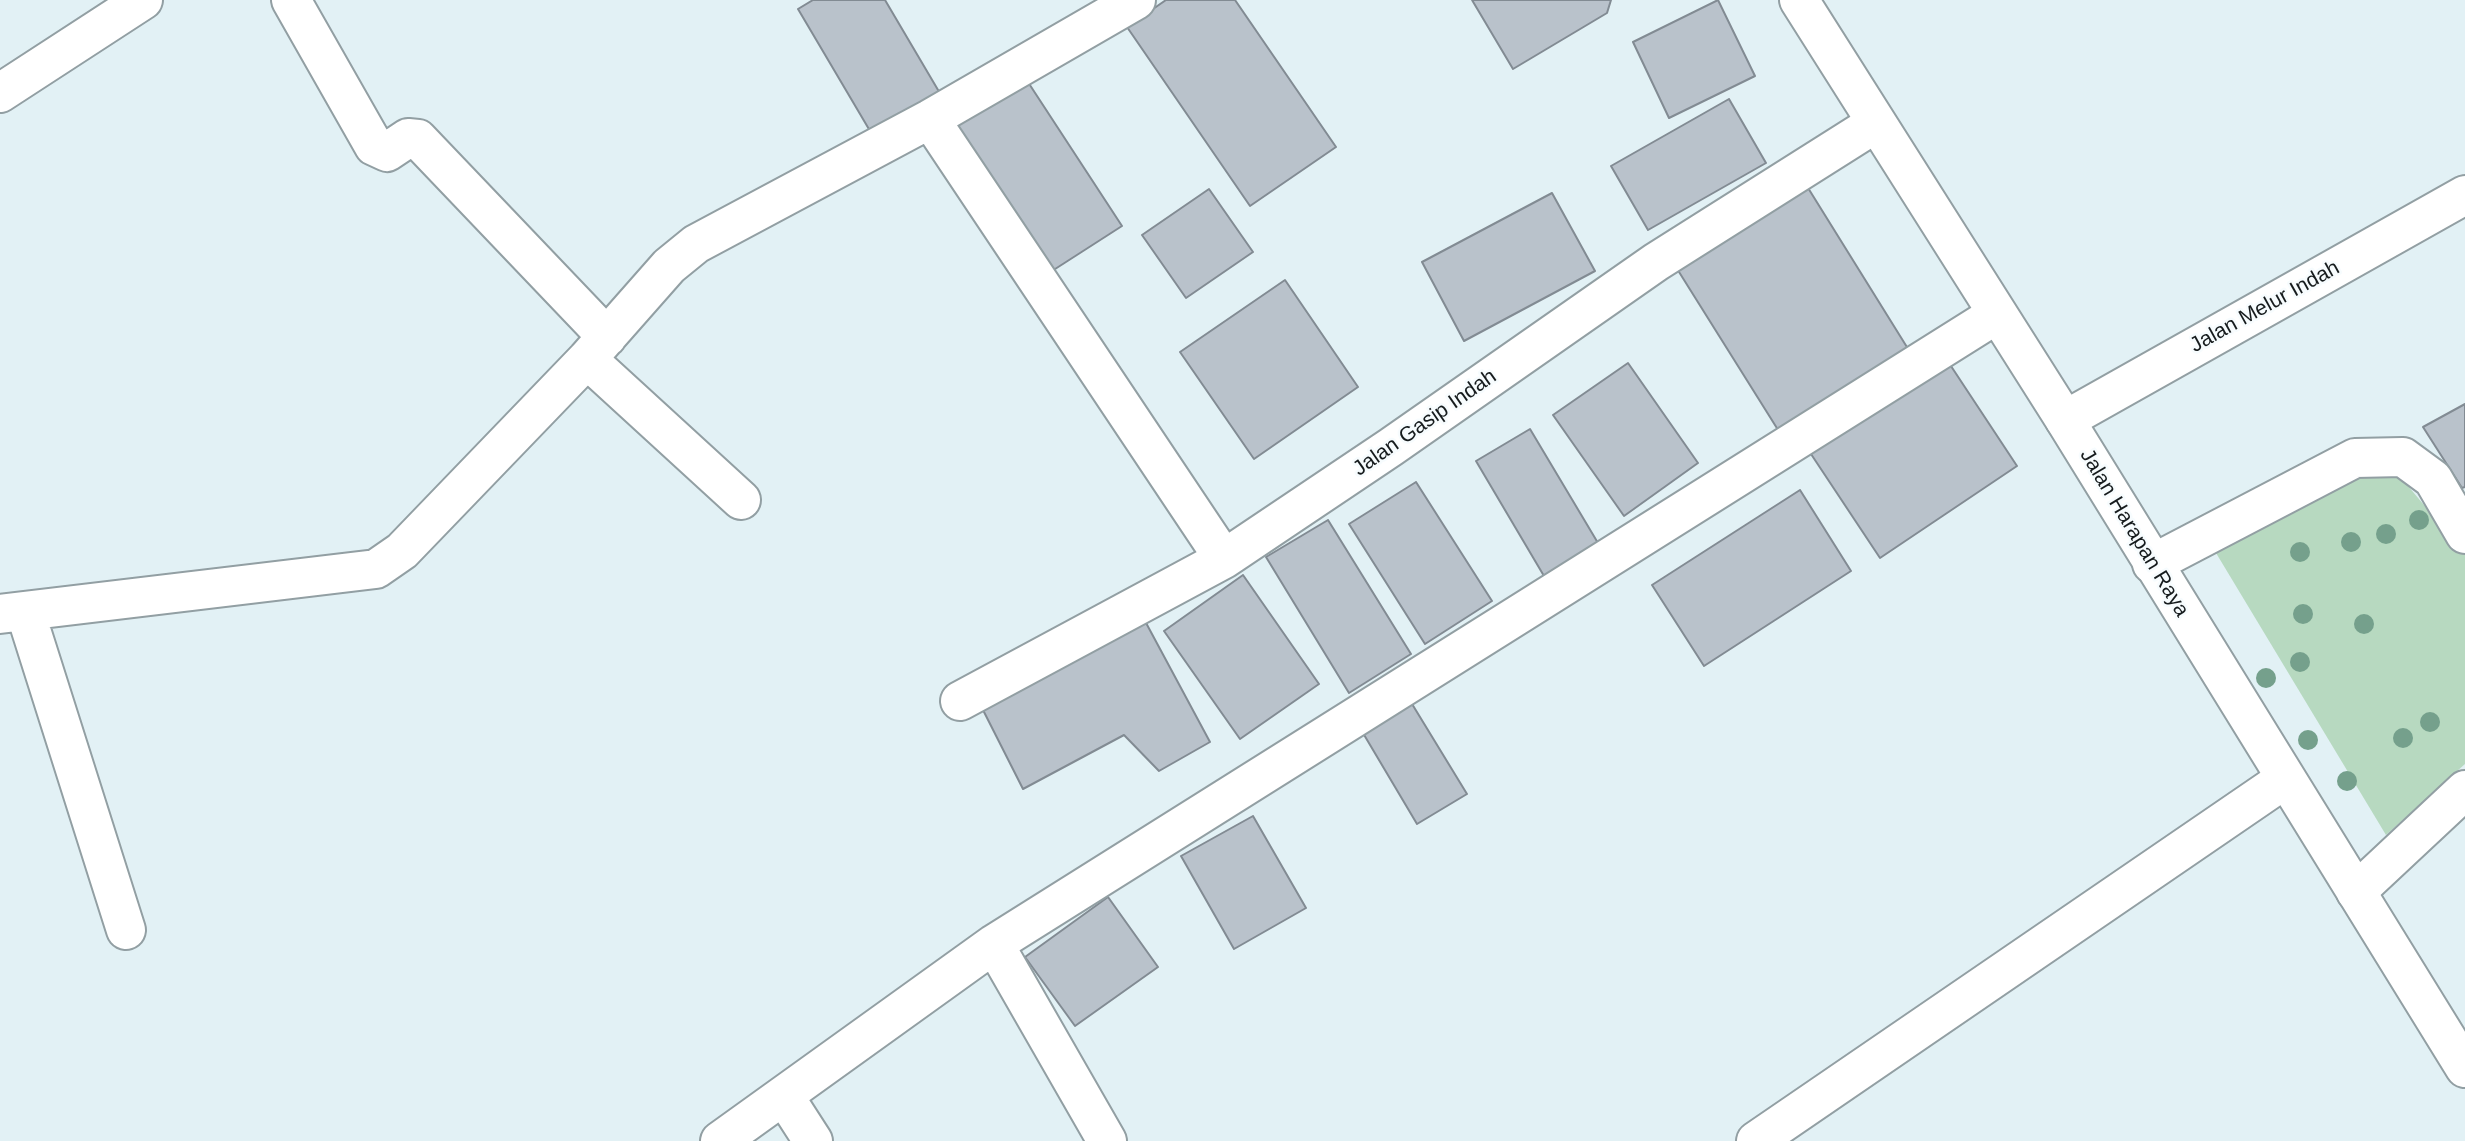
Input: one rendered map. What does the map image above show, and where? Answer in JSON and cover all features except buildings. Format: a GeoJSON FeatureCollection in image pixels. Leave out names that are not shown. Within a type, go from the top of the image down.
{"type":"FeatureCollection","features":[{"type":"Feature","properties":{"kind":"street"},"geometry":{"type":"LineString","coordinates":[[0,93],[143,0]]}},
{"type":"Feature","properties":{"kind":"street"},"geometry":{"type":"LineString","coordinates":[[291,0],[374,146],[387,152],[408,138],[418,139],[597,348],[741,500]]}},
{"type":"Feature","properties":{"kind":"street","name":"Jalan Harapan Raya"},"geometry":{"type":"LineString","coordinates":[[1799,0],[2065,420],[2465,1068]]}},
{"type":"Feature","properties":{"kind":"street"},"geometry":{"type":"LineString","coordinates":[[126,930],[12,612],[376,569],[402,551],[597,348],[669,266],[696,244],[930,119],[1115,5]]}},
{"type":"Feature","properties":{"kind":"street"},"geometry":{"type":"LineString","coordinates":[[930,119],[1224,559]]}},
{"type":"Feature","properties":{"kind":"street","name":"Jalan Gasip Indah"},"geometry":{"type":"LineString","coordinates":[[960,701],[1224,559],[1391,447],[1656,262],[1876,123]]}},
{"type":"Feature","properties":{"kind":"street","name":"Jalan Melur Indah"},"geometry":{"type":"LineString","coordinates":[[2065,420],[2465,195]]}},
{"type":"Feature","properties":{"kind":"street"},"geometry":{"type":"LineString","coordinates":[[720,1141],[994,944],[1997,314]]}},
{"type":"Feature","properties":{"kind":"street"},"geometry":{"type":"LineString","coordinates":[[2152,564],[2355,458],[2403,457],[2433,479],[2465,534]]}},
{"type":"Feature","properties":{"kind":"street"},"geometry":{"type":"LineString","coordinates":[[1756,1141],[2285,779]]}},
{"type":"Feature","properties":{"kind":"street"},"geometry":{"type":"LineString","coordinates":[[2356,892],[2465,790]]}},
{"type":"Feature","properties":{"kind":"street"},"geometry":{"type":"LineString","coordinates":[[994,944],[1107,1141]]}},
{"type":"Feature","properties":{"kind":"street"},"geometry":{"type":"LineString","coordinates":[[784,1096],[813,1141]]}},
{"type":"Feature","properties":{"kind":"green space"},"geometry":{"type":"Polygon","coordinates":[[[2334,472],[2398,474],[2465,554],[2465,764],[2386,835],[2213,548],[2334,472]]]}}]}
